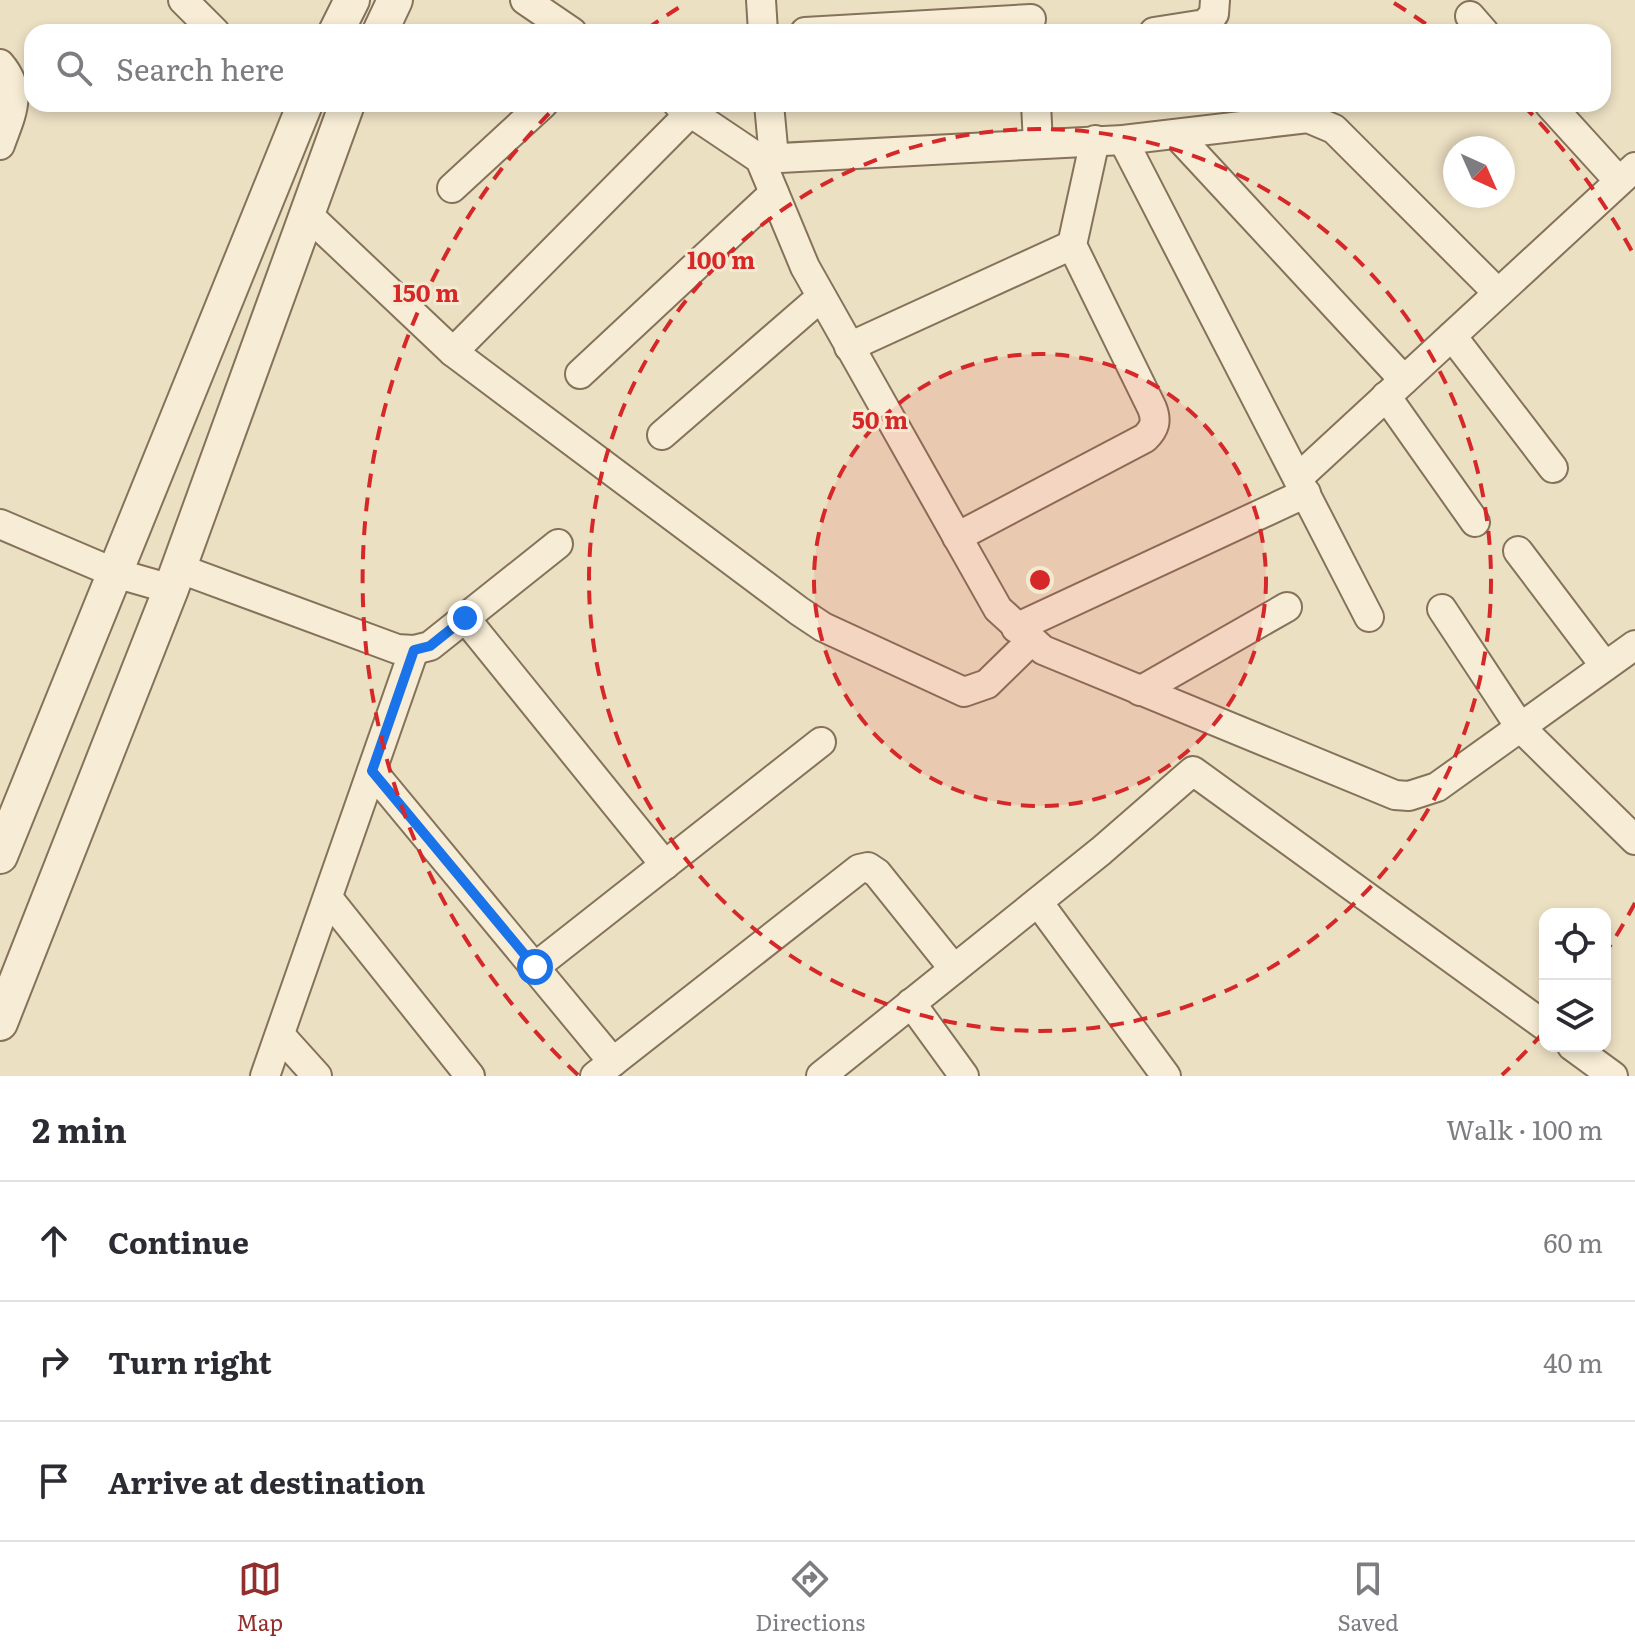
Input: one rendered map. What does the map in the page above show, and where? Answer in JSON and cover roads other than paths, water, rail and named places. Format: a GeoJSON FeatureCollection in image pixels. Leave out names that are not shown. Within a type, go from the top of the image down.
{"type":"FeatureCollection","features":[{"type":"Feature","properties":{"kind":"street"},"geometry":{"type":"LineString","coordinates":[[183,0],[207,24]]}},
{"type":"Feature","properties":{"kind":"street"},"geometry":{"type":"LineString","coordinates":[[340,24],[352,0]]}},
{"type":"Feature","properties":{"kind":"street"},"geometry":{"type":"LineString","coordinates":[[384,24],[395,0]]}},
{"type":"Feature","properties":{"kind":"street"},"geometry":{"type":"LineString","coordinates":[[525,0],[560,24]]}},
{"type":"Feature","properties":{"kind":"street"},"geometry":{"type":"LineString","coordinates":[[761,0],[762,24]]}},
{"type":"Feature","properties":{"kind":"street"},"geometry":{"type":"LineString","coordinates":[[1205,24],[1214,14],[1215,0]]}},
{"type":"Feature","properties":{"kind":"street"},"geometry":{"type":"LineString","coordinates":[[926,24],[1031,17]]}},
{"type":"Feature","properties":{"kind":"street"},"geometry":{"type":"LineString","coordinates":[[0,64],[14,85],[17,98],[0,145]]}},
{"type":"Feature","properties":{"kind":"street"},"geometry":{"type":"LineString","coordinates":[[0,856],[115,573],[295,112]]}},
{"type":"Feature","properties":{"kind":"street"},"geometry":{"type":"LineString","coordinates":[[0,1023],[174,579],[344,112]]}},
{"type":"Feature","properties":{"kind":"street"},"geometry":{"type":"LineString","coordinates":[[452,188],[534,112]]}},
{"type":"Feature","properties":{"kind":"street"},"geometry":{"type":"LineString","coordinates":[[453,352],[680,112]]}},
{"type":"Feature","properties":{"kind":"street"},"geometry":{"type":"LineString","coordinates":[[691,112],[767,159],[1109,140],[1308,118],[1322,121],[1498,293]]}},
{"type":"Feature","properties":{"kind":"street"},"geometry":{"type":"LineString","coordinates":[[769,112],[767,159],[774,193],[821,297],[998,609],[1024,634],[1063,660],[1395,795],[1409,796],[1437,787],[1520,727],[1623,662],[1518,551]]}},
{"type":"Feature","properties":{"kind":"street"},"geometry":{"type":"LineString","coordinates":[[1036,112],[1038,143]]}},
{"type":"Feature","properties":{"kind":"street"},"geometry":{"type":"LineString","coordinates":[[306,213],[453,352],[823,627],[964,692],[987,684],[1024,634],[1302,486],[1395,388],[1627,174],[1558,112]]}},
{"type":"Feature","properties":{"kind":"street"},"geometry":{"type":"LineString","coordinates":[[1176,134],[1395,388],[1475,522]]}},
{"type":"Feature","properties":{"kind":"street"},"geometry":{"type":"LineString","coordinates":[[957,537],[1145,438],[1153,430],[1156,417],[1072,245],[1109,140]]}},
{"type":"Feature","properties":{"kind":"street"},"geometry":{"type":"LineString","coordinates":[[1109,140],[1302,486],[1369,617]]}},
{"type":"Feature","properties":{"kind":"street"},"geometry":{"type":"LineString","coordinates":[[580,374],[774,193]]}},
{"type":"Feature","properties":{"kind":"street"},"geometry":{"type":"LineString","coordinates":[[849,347],[1072,245]]}},
{"type":"Feature","properties":{"kind":"street"},"geometry":{"type":"LineString","coordinates":[[662,435],[821,297]]}},
{"type":"Feature","properties":{"kind":"street"},"geometry":{"type":"LineString","coordinates":[[1452,336],[1553,468]]}},
{"type":"Feature","properties":{"kind":"street"},"geometry":{"type":"LineString","coordinates":[[0,524],[115,573],[174,579],[397,649],[414,650],[430,646],[558,544]]}},
{"type":"Feature","properties":{"kind":"street"},"geometry":{"type":"LineString","coordinates":[[1140,691],[1287,607]]}},
{"type":"Feature","properties":{"kind":"street"},"geometry":{"type":"LineString","coordinates":[[1442,609],[1520,727],[1635,840]]}},
{"type":"Feature","properties":{"kind":"street"},"geometry":{"type":"LineString","coordinates":[[465,618],[665,865]]}},
{"type":"Feature","properties":{"kind":"street"},"geometry":{"type":"LineString","coordinates":[[265,1076],[414,650]]}},
{"type":"Feature","properties":{"kind":"street"},"geometry":{"type":"LineString","coordinates":[[535,967],[821,742]]}},
{"type":"Feature","properties":{"kind":"street"},"geometry":{"type":"LineString","coordinates":[[372,771],[535,967],[604,1069],[859,869],[868,867],[877,873],[954,969]]}},
{"type":"Feature","properties":{"kind":"street"},"geometry":{"type":"LineString","coordinates":[[821,1076],[1101,851],[1193,771],[1539,1022]]}},
{"type":"Feature","properties":{"kind":"street"},"geometry":{"type":"LineString","coordinates":[[328,898],[470,1076]]}},
{"type":"Feature","properties":{"kind":"street"},"geometry":{"type":"LineString","coordinates":[[1038,902],[1166,1076]]}},
{"type":"Feature","properties":{"kind":"street"},"geometry":{"type":"LineString","coordinates":[[911,1003],[964,1076]]}},
{"type":"Feature","properties":{"kind":"street"},"geometry":{"type":"LineString","coordinates":[[280,1035],[317,1076]]}},
{"type":"Feature","properties":{"kind":"street"},"geometry":{"type":"LineString","coordinates":[[1580,1052],[1613,1076]]}}]}
